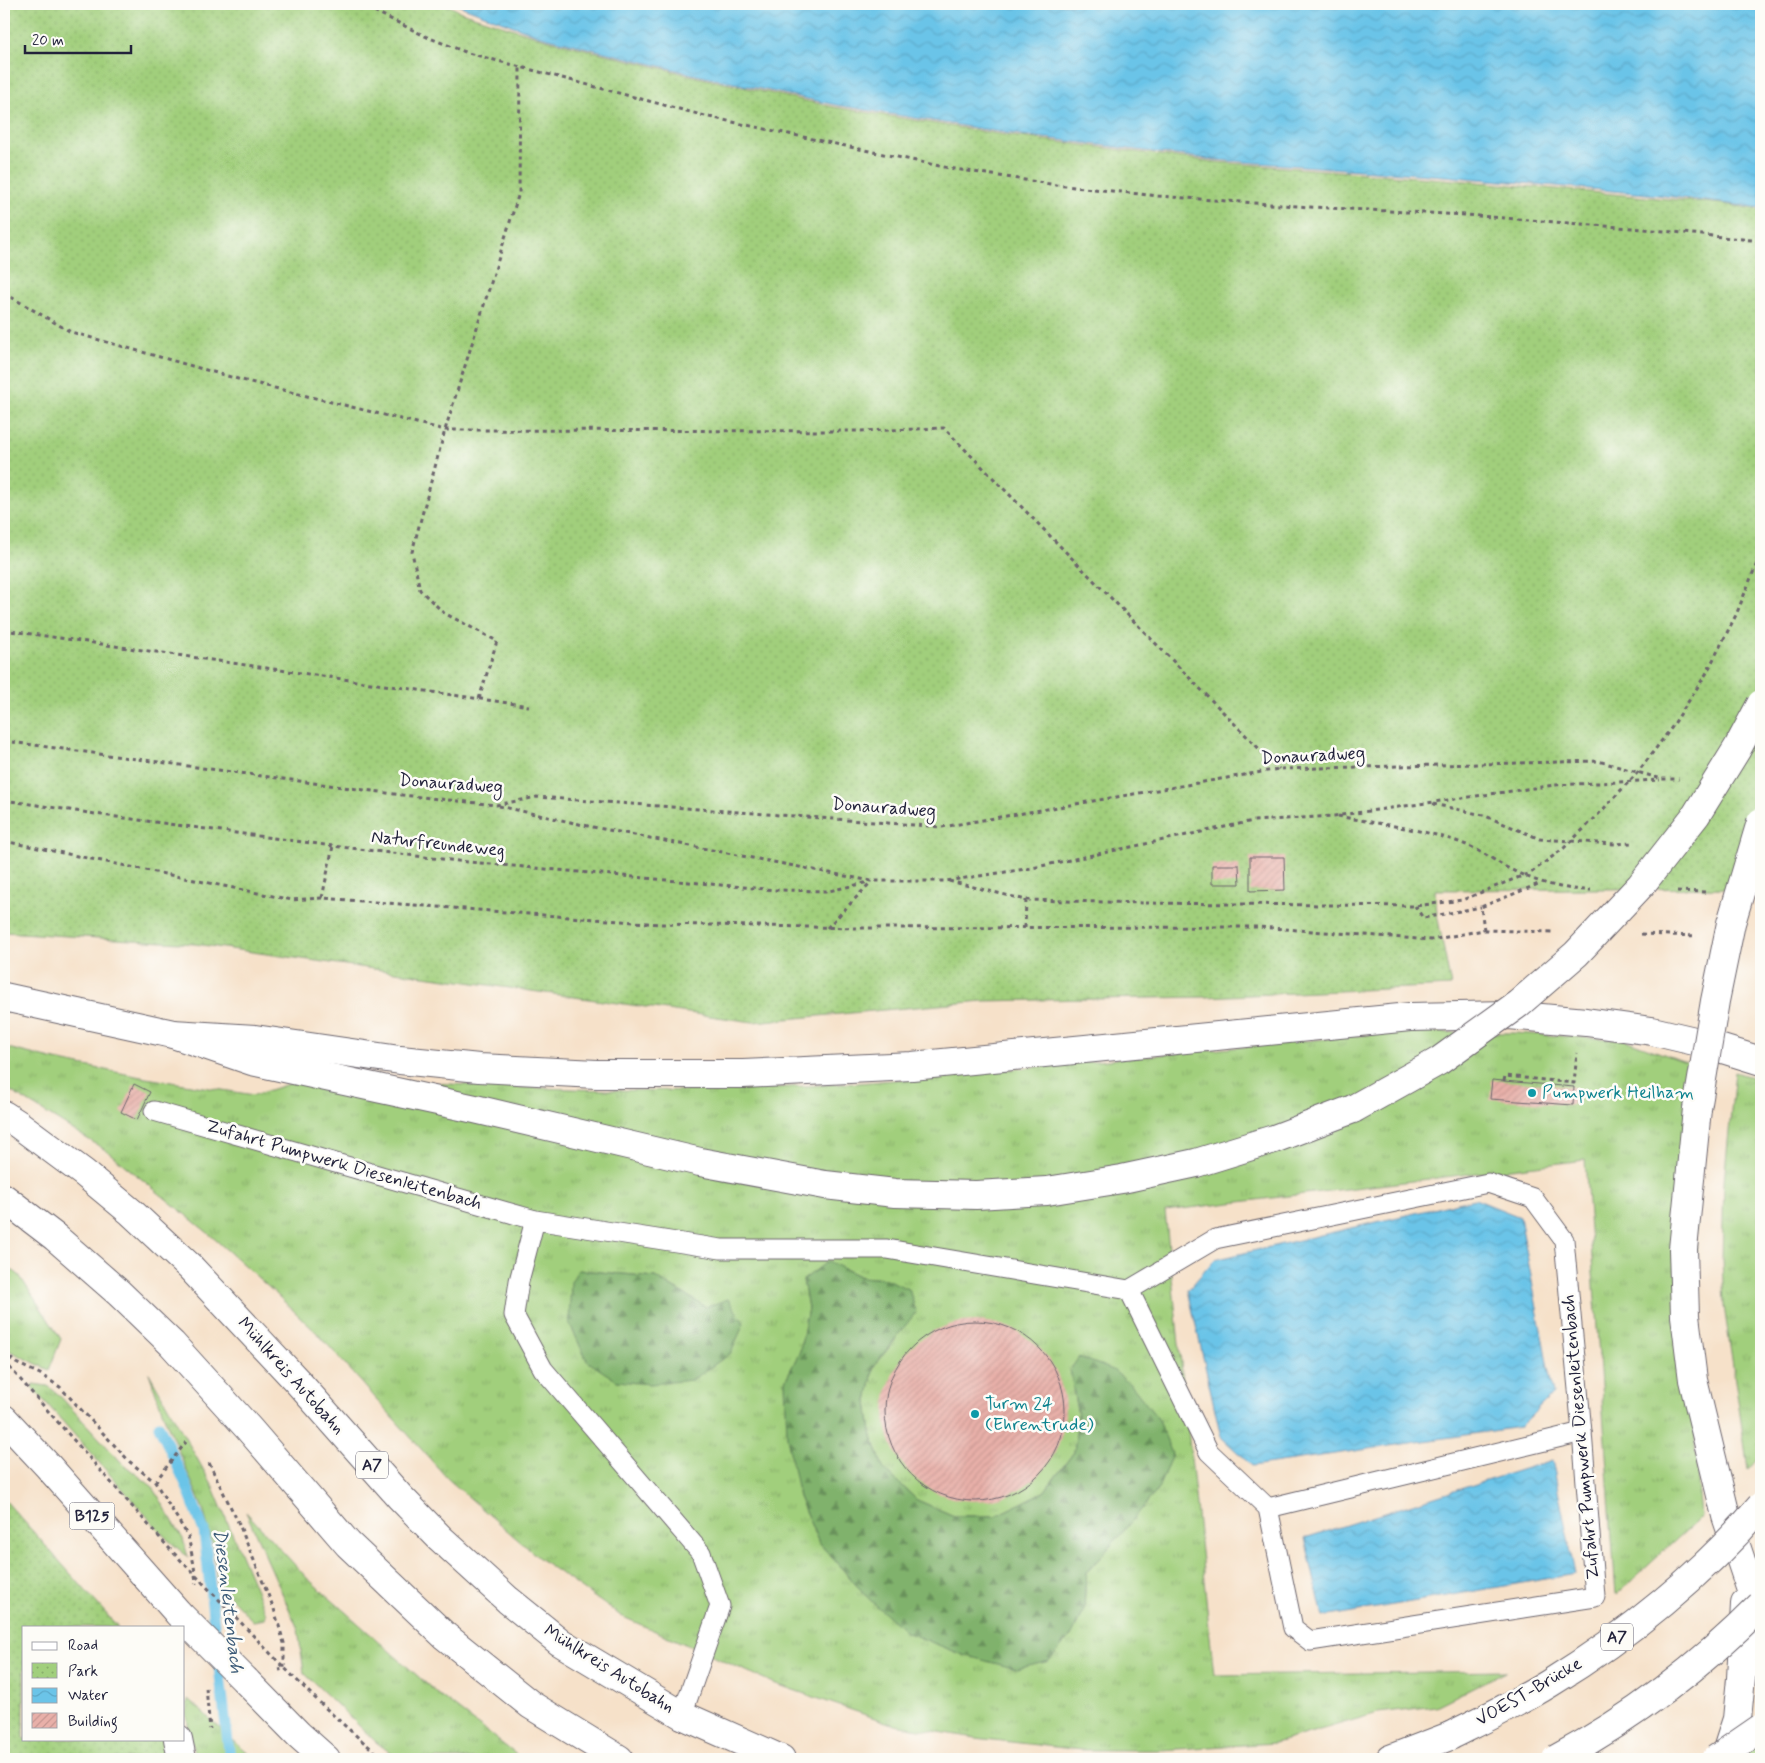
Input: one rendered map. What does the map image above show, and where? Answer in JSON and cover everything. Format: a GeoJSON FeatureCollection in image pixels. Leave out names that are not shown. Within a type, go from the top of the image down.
{"type":"FeatureCollection","features":[{"type":"Feature","properties":{"kind":"main road"},"geometry":{"type":"LineString","coordinates":[[4,998],[173,1034],[252,1061],[475,1109],[700,1162],[825,1185],[895,1193],[976,1195],[1047,1192],[1122,1179],[1205,1160],[1274,1139],[1353,1109],[1439,1061],[1518,1004],[1576,954],[1641,885],[1696,815],[1737,749],[1761,704]]}},
{"type":"Feature","properties":{"kind":"main road"},"geometry":{"type":"LineString","coordinates":[[1761,822],[1732,923],[1715,1001],[1696,1109],[1683,1249],[1685,1316],[1693,1380],[1726,1516],[1761,1620]]}},
{"type":"Feature","properties":{"kind":"main road"},"geometry":{"type":"LineString","coordinates":[[173,1034],[255,1039],[400,1060],[479,1068],[597,1074],[743,1074],[912,1066],[1410,1017],[1509,1015],[1586,1022],[1652,1031],[1703,1042],[1761,1061]]}},
{"type":"Feature","properties":{"kind":"main road","name":"Mühlkreis Autobahn"},"geometry":{"type":"LineString","coordinates":[[4,1115],[84,1173],[131,1212],[176,1254],[234,1313],[400,1497],[440,1538],[508,1600],[560,1642],[682,1715],[781,1759]]}},
{"type":"Feature","properties":{"kind":"main road"},"geometry":{"type":"LineString","coordinates":[[4,1198],[55,1237],[119,1293],[184,1358],[249,1429],[348,1544],[445,1636],[485,1670],[532,1705],[619,1759]]}},
{"type":"Feature","properties":{"kind":"main road","name":"B125"},"geometry":{"type":"LineString","coordinates":[[4,1419],[48,1466],[176,1620]]}},
{"type":"Feature","properties":{"kind":"main road","name":"VOEST-Brücke"},"geometry":{"type":"LineString","coordinates":[[1390,1759],[1450,1736],[1500,1712],[1550,1684],[1598,1652],[1644,1616],[1724,1546],[1761,1506]]}},
{"type":"Feature","properties":{"kind":"main road"},"geometry":{"type":"LineString","coordinates":[[1724,1759],[1738,1710],[1746,1577]]}},
{"type":"Feature","properties":{"kind":"main road"},"geometry":{"type":"LineString","coordinates":[[1556,1759],[1581,1746],[1644,1705],[1692,1668],[1761,1606]]}},
{"type":"Feature","properties":{"kind":"main road","name":"B125"},"geometry":{"type":"LineString","coordinates":[[185,1628],[246,1681],[299,1735],[326,1759]]}},
{"type":"Feature","properties":{"kind":"main road"},"geometry":{"type":"LineString","coordinates":[[532,1705],[579,1759]]}},
{"type":"Feature","properties":{"kind":"main road"},"geometry":{"type":"LineString","coordinates":[[1716,1759],[1761,1728]]}},
{"type":"Feature","properties":{"kind":"main road"},"geometry":{"type":"LineString","coordinates":[[178,1740],[182,1759]]}},
{"type":"Feature","properties":{"kind":"lane","name":"Zufahrt Pumpwerk Diesenleitenbach"},"geometry":{"type":"LineString","coordinates":[[154,1111],[535,1220],[721,1249],[887,1249],[1128,1290],[1215,1239],[1488,1183],[1533,1198],[1564,1240],[1595,1597],[1310,1642],[1293,1628],[1268,1508]]}},
{"type":"Feature","properties":{"kind":"lane"},"geometry":{"type":"LineString","coordinates":[[535,1220],[519,1281],[514,1315],[543,1368],[701,1553],[720,1606],[682,1715]]}},
{"type":"Feature","properties":{"kind":"lane"},"geometry":{"type":"LineString","coordinates":[[1128,1290],[1209,1452],[1268,1508],[1582,1432]]}},
{"type":"Feature","properties":{"kind":"path"},"geometry":{"type":"LineString","coordinates":[[360,4],[449,46],[520,66],[655,103],[770,131],[949,168],[1056,185],[1158,196],[1549,221],[1761,241]]}},
{"type":"Feature","properties":{"kind":"path"},"geometry":{"type":"LineString","coordinates":[[479,699],[497,641],[444,613],[420,590],[412,552],[445,430],[519,193],[520,66]]}},
{"type":"Feature","properties":{"kind":"path"},"geometry":{"type":"LineString","coordinates":[[4,293],[71,332],[238,379],[445,430],[861,431],[944,428],[1279,769]]}},
{"type":"Feature","properties":{"kind":"path"},"geometry":{"type":"LineString","coordinates":[[946,881],[1026,900],[1415,906],[1462,900],[1532,872],[1564,848],[1594,819],[1638,772],[1672,726],[1706,674],[1736,615],[1761,553]]}},
{"type":"Feature","properties":{"kind":"path"},"geometry":{"type":"LineString","coordinates":[[4,630],[529,706]]}},
{"type":"Feature","properties":{"kind":"path","name":"Donauradweg"},"geometry":{"type":"LineString","coordinates":[[4,741],[383,793],[496,805],[537,797],[942,827],[1279,769],[1598,761],[1662,780],[1682,780]]}},
{"type":"Feature","properties":{"kind":"path"},"geometry":{"type":"LineString","coordinates":[[496,805],[588,826],[871,881],[946,881],[1032,868],[1253,820],[1334,816],[1555,786],[1662,780]]}},
{"type":"Feature","properties":{"kind":"path","name":"Naturfreundeweg"},"geometry":{"type":"LineString","coordinates":[[4,800],[333,846],[468,862],[776,890],[829,891],[871,881]]}},
{"type":"Feature","properties":{"kind":"path"},"geometry":{"type":"LineString","coordinates":[[1430,803],[1482,815],[1540,840],[1616,844],[1634,843]]}},
{"type":"Feature","properties":{"kind":"path"},"geometry":{"type":"LineString","coordinates":[[1334,816],[1437,836],[1469,846],[1508,868],[1542,883],[1580,890]]}},
{"type":"Feature","properties":{"kind":"path"},"geometry":{"type":"LineString","coordinates":[[4,841],[292,900],[322,898],[660,924],[828,928],[1258,927],[1431,940],[1484,930],[1553,932]]}},
{"type":"Feature","properties":{"kind":"path"},"geometry":{"type":"LineString","coordinates":[[322,898],[333,846]]}},
{"type":"Feature","properties":{"kind":"path"},"geometry":{"type":"LineString","coordinates":[[828,928],[871,881]]}},
{"type":"Feature","properties":{"kind":"path"},"geometry":{"type":"LineString","coordinates":[[1415,906],[1423,918],[1481,907],[1542,883]]}},
{"type":"Feature","properties":{"kind":"path"},"geometry":{"type":"LineString","coordinates":[[1025,928],[1026,900]]}},
{"type":"Feature","properties":{"kind":"path"},"geometry":{"type":"LineString","coordinates":[[1481,907],[1484,930]]}},
{"type":"Feature","properties":{"kind":"path"},"geometry":{"type":"LineString","coordinates":[[1632,934],[1702,936]]}},
{"type":"Feature","properties":{"kind":"path"},"geometry":{"type":"LineString","coordinates":[[1504,1081],[1505,1076],[1567,1084],[1574,1083],[1577,1051]]}},
{"type":"Feature","properties":{"kind":"path"},"geometry":{"type":"LineString","coordinates":[[4,1352],[16,1363],[40,1374],[60,1387],[130,1462],[155,1482],[188,1536],[194,1565]]}},
{"type":"Feature","properties":{"kind":"path"},"geometry":{"type":"LineString","coordinates":[[4,1362],[168,1547],[284,1669],[344,1727],[384,1759]]}},
{"type":"Feature","properties":{"kind":"path"},"geometry":{"type":"LineString","coordinates":[[155,1482],[186,1442]]}},
{"type":"Feature","properties":{"kind":"path"},"geometry":{"type":"LineString","coordinates":[[209,1463],[239,1524],[274,1609],[284,1643],[284,1669]]}},
{"type":"Feature","properties":{"kind":"path"},"geometry":{"type":"LineString","coordinates":[[246,1681],[284,1669]]}},
{"type":"Feature","properties":{"kind":"green space"},"geometry":{"type":"Polygon","coordinates":[[[4,4],[446,4],[461,12],[545,39],[697,77],[834,107],[1005,135],[1215,162],[1443,179],[1723,204],[1761,210],[1761,888],[1435,890],[1437,914],[1451,986],[1205,997],[982,1001],[753,1022],[195,944],[4,932],[4,4]]]}},
{"type":"Feature","properties":{"kind":"green space"},"geometry":{"type":"Polygon","coordinates":[[[1397,1032],[1514,1033],[1625,1040],[1691,1064],[1697,1269],[1695,1446],[1701,1517],[1616,1595],[1585,1160],[1165,1211],[1214,1675],[1506,1671],[1436,1706],[1378,1713],[1275,1743],[1161,1750],[1081,1750],[976,1738],[895,1725],[776,1684],[621,1616],[539,1558],[448,1479],[319,1335],[208,1233],[107,1151],[4,1087],[4,1047],[55,1060],[146,1078],[254,1095],[320,1074],[503,1087],[720,1091],[941,1076],[1397,1032]],[[842,1268],[803,1280],[808,1308],[800,1352],[785,1381],[799,1497],[819,1543],[868,1598],[1084,1609],[1086,1573],[1158,1489],[1073,1390],[1078,1416],[1074,1452],[1044,1492],[995,1516],[954,1516],[917,1500],[883,1468],[871,1433],[867,1401],[874,1366],[896,1339],[886,1279],[861,1277],[842,1268]],[[578,1270],[706,1307],[655,1277],[578,1270]]]}},
{"type":"Feature","properties":{"kind":"green space"},"geometry":{"type":"Polygon","coordinates":[[[1735,1072],[1761,1080],[1761,1454],[1748,1469],[1724,1306],[1722,1260],[1724,1181],[1735,1072]]]}},
{"type":"Feature","properties":{"kind":"green space"},"geometry":{"type":"Polygon","coordinates":[[[828,1261],[861,1277],[886,1279],[909,1289],[916,1312],[874,1366],[867,1401],[871,1433],[883,1468],[917,1500],[954,1516],[995,1516],[1044,1492],[1074,1452],[1078,1416],[1070,1370],[1079,1357],[1113,1370],[1132,1386],[1159,1420],[1172,1454],[1158,1489],[1086,1573],[1084,1609],[1071,1636],[1049,1661],[1017,1669],[963,1655],[906,1632],[868,1598],[819,1543],[799,1497],[787,1437],[785,1381],[800,1351],[808,1308],[803,1280],[828,1261]]]}},
{"type":"Feature","properties":{"kind":"green space"},"geometry":{"type":"Polygon","coordinates":[[[4,1264],[19,1275],[61,1339],[49,1370],[10,1351],[4,1344],[4,1264]]]}},
{"type":"Feature","properties":{"kind":"green space"},"geometry":{"type":"Polygon","coordinates":[[[578,1270],[655,1277],[706,1307],[728,1299],[744,1323],[731,1353],[692,1380],[650,1384],[617,1381],[587,1361],[569,1322],[571,1282],[578,1270]]]}},
{"type":"Feature","properties":{"kind":"green space"},"geometry":{"type":"Polygon","coordinates":[[[149,1373],[212,1485],[266,1614],[265,1619],[253,1621],[218,1584],[213,1545],[203,1509],[165,1419],[149,1373]]]}},
{"type":"Feature","properties":{"kind":"green space"},"geometry":{"type":"Polygon","coordinates":[[[33,1384],[48,1386],[58,1394],[123,1464],[153,1487],[183,1539],[188,1557],[167,1539],[32,1387],[33,1384]]]}},
{"type":"Feature","properties":{"kind":"green space"},"geometry":{"type":"Polygon","coordinates":[[[4,1499],[117,1626],[22,1626],[22,1740],[163,1740],[166,1759],[4,1759],[4,1499]]]}},
{"type":"Feature","properties":{"kind":"green space"},"geometry":{"type":"Polygon","coordinates":[[[246,1512],[307,1578],[438,1694],[522,1759],[399,1759],[376,1742],[304,1673],[298,1629],[246,1512]]]}},
{"type":"Feature","properties":{"kind":"green space"},"geometry":{"type":"Polygon","coordinates":[[[188,1699],[254,1759],[195,1759],[186,1713],[188,1699]]]}},
{"type":"Feature","properties":{"kind":"green space"},"geometry":{"type":"Polygon","coordinates":[[[1761,1742],[1761,1759],[1746,1759],[1749,1750],[1761,1742]]]}},
{"type":"Feature","properties":{"kind":"water"},"geometry":{"type":"Polygon","coordinates":[[[455,4],[1761,4],[1761,208],[1657,195],[1444,176],[1215,160],[1005,133],[835,105],[696,75],[540,36],[455,4]]]}},
{"type":"Feature","properties":{"kind":"water"},"geometry":{"type":"Polygon","coordinates":[[[1475,1199],[1520,1217],[1553,1394],[1520,1427],[1252,1466],[1221,1437],[1188,1290],[1214,1260],[1475,1199]]]}},
{"type":"Feature","properties":{"kind":"water"},"geometry":{"type":"Polygon","coordinates":[[[1552,1460],[1575,1574],[1323,1617],[1305,1538],[1552,1460]]]}},
{"type":"Feature","properties":{"kind":"building"},"geometry":{"type":"Polygon","coordinates":[[[1250,857],[1284,857],[1285,890],[1250,891],[1250,857]]]}},
{"type":"Feature","properties":{"kind":"building"},"geometry":{"type":"Polygon","coordinates":[[[1212,865],[1239,865],[1240,884],[1212,884],[1212,865]]]}},
{"type":"Feature","properties":{"kind":"building","name":"Pumpwerk Heilham"},"geometry":{"type":"Polygon","coordinates":[[[1492,1080],[1574,1087],[1573,1105],[1490,1099],[1492,1080]]]}},
{"type":"Feature","properties":{"kind":"building"},"geometry":{"type":"Polygon","coordinates":[[[134,1084],[150,1092],[137,1120],[121,1112],[134,1084]]]}},
{"type":"Feature","properties":{"kind":"building","name":"Turm 24 (Ehrentrude)"},"geometry":{"type":"Polygon","coordinates":[[[975,1321],[1009,1328],[1032,1342],[1044,1354],[1054,1369],[1061,1385],[1065,1411],[1058,1445],[1044,1468],[1032,1480],[1017,1490],[1001,1497],[975,1501],[941,1494],[918,1480],[906,1468],[896,1453],[889,1437],[885,1411],[892,1377],[906,1354],[918,1342],[933,1332],[949,1325],[975,1321]]]}},
{"type":"Feature","properties":{"kind":"waterway","name":"Diesenleitenbach"},"geometry":{"type":"LineString","coordinates":[[159,1426],[185,1482],[204,1531],[216,1643]]}},
{"type":"Feature","properties":{"kind":"waterway","name":"Diesenleitenbach"},"geometry":{"type":"LineString","coordinates":[[218,1659],[230,1759]]}},
{"type":"Feature","properties":{"kind":"place","name":"Pumpwerk Heilham"},"geometry":{"type":"Point","coordinates":[1532,1093]}},
{"type":"Feature","properties":{"kind":"place","name":"Turm 24 (Ehrentrude)"},"geometry":{"type":"Point","coordinates":[975,1414]}}]}
